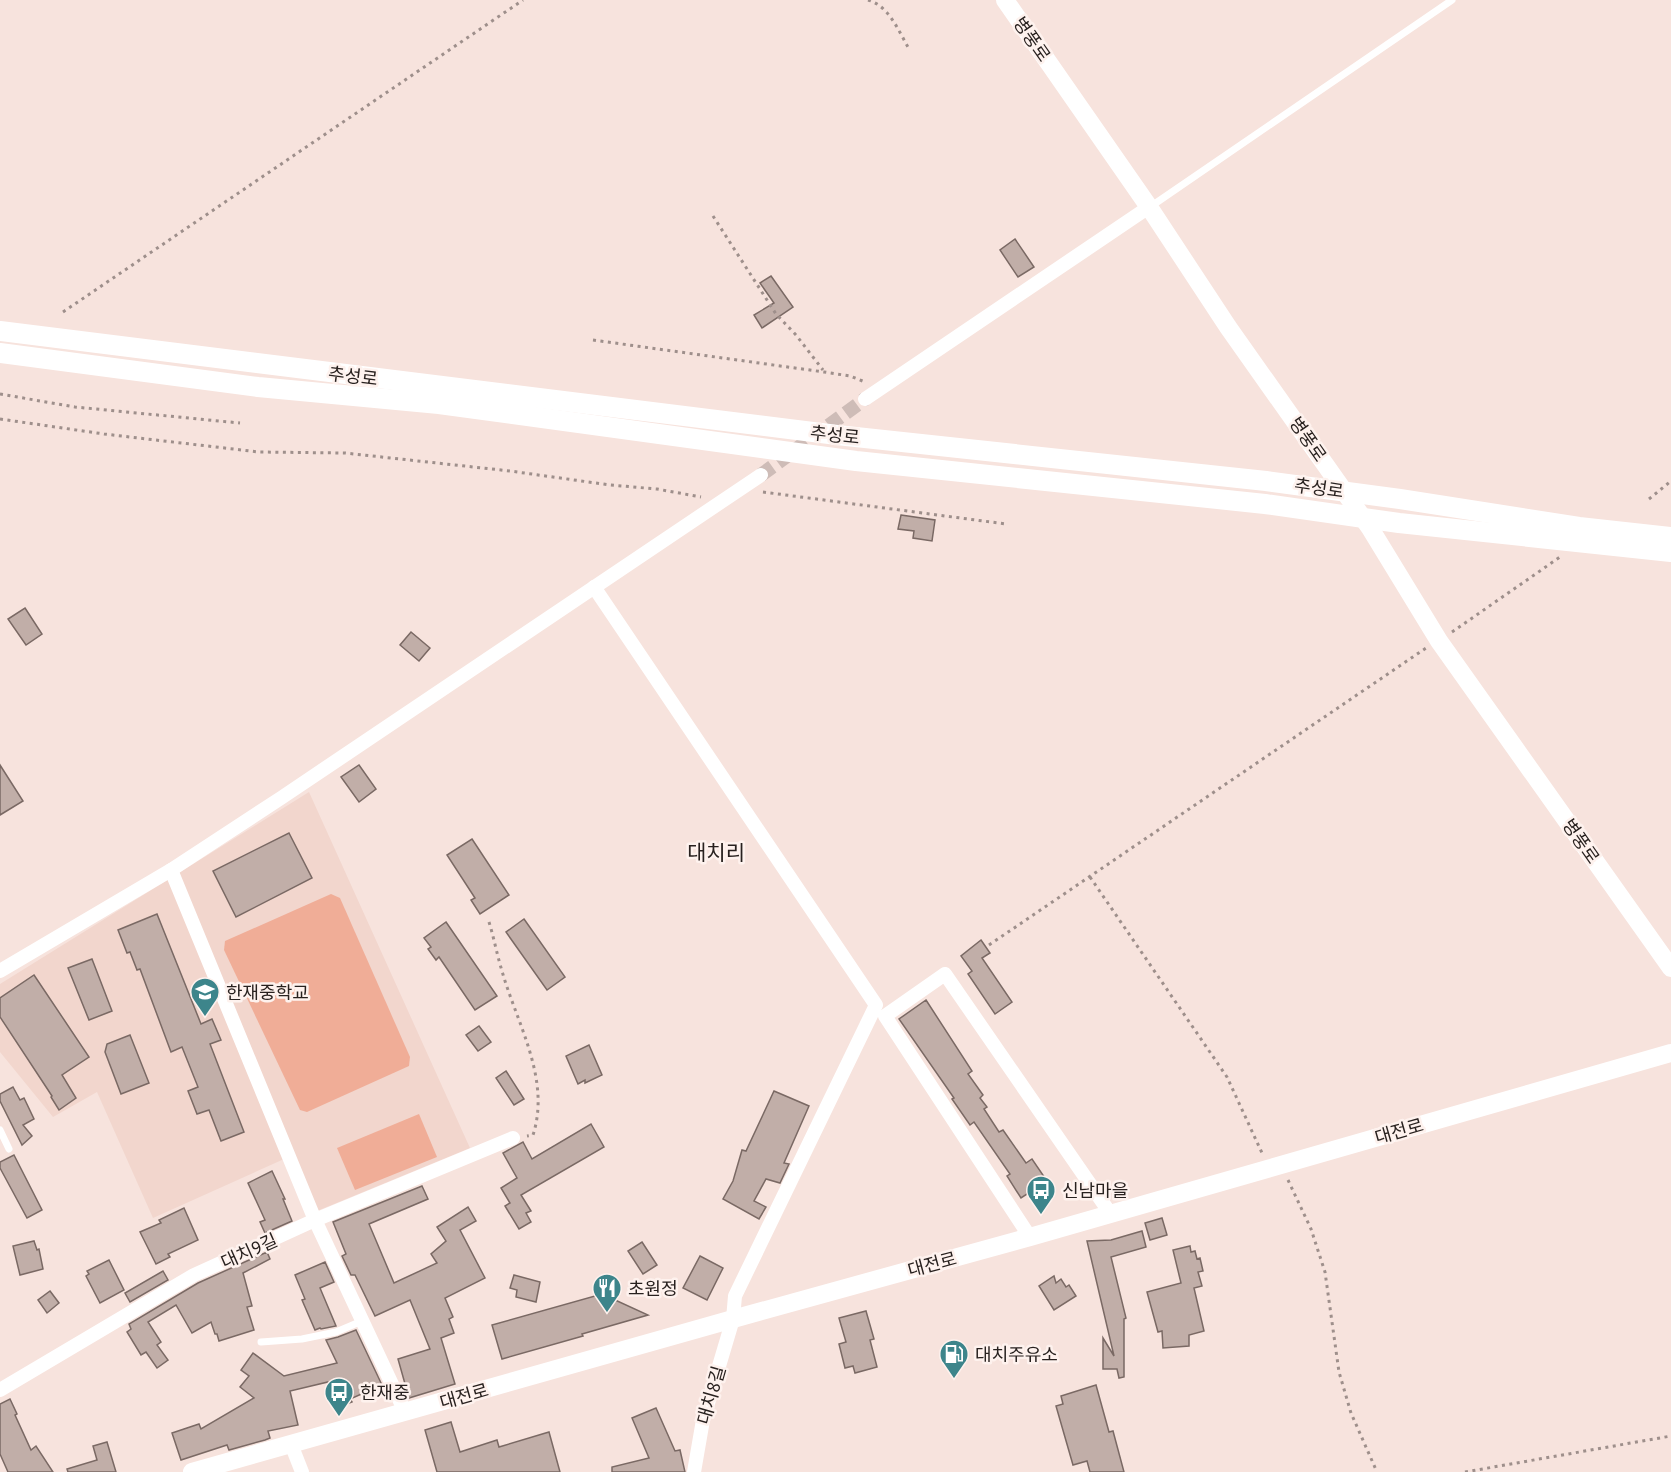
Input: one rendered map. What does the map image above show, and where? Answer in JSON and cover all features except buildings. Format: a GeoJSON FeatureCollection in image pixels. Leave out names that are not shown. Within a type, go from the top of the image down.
{"type":"FeatureCollection","features":[{"type":"Feature","properties":{"kind":"main road","name":"추성로"},"geometry":{"type":"LineString","coordinates":[[0,331],[802,431],[1266,481],[1579,527],[1671,537]]}},
{"type":"Feature","properties":{"kind":"main road","name":"추성로"},"geometry":{"type":"LineString","coordinates":[[0,353],[258,387],[439,404],[856,461],[1265,504],[1399,523],[1671,552]]}},
{"type":"Feature","properties":{"kind":"main road"},"geometry":{"type":"LineString","coordinates":[[1579,527],[1671,525]]}},
{"type":"Feature","properties":{"kind":"street","name":"병풍로"},"geometry":{"type":"LineString","coordinates":[[1005,0],[1149,207],[1228,327],[1370,528],[1439,641],[1671,968]]}},
{"type":"Feature","properties":{"kind":"street"},"geometry":{"type":"LineString","coordinates":[[865,399],[1149,207]]}},
{"type":"Feature","properties":{"kind":"street"},"geometry":{"type":"LineString","coordinates":[[0,971],[171,870],[761,475]]}},
{"type":"Feature","properties":{"kind":"street"},"geometry":{"type":"LineString","coordinates":[[594,587],[885,1016],[1030,1237]]}},
{"type":"Feature","properties":{"kind":"street"},"geometry":{"type":"LineString","coordinates":[[171,870],[315,1221],[405,1412]]}},
{"type":"Feature","properties":{"kind":"street"},"geometry":{"type":"LineString","coordinates":[[885,1016],[945,974],[1110,1213]]}},
{"type":"Feature","properties":{"kind":"street","name":"대치8길"},"geometry":{"type":"LineString","coordinates":[[694,1472],[703,1420],[733,1319],[735,1296],[876,1005]]}},
{"type":"Feature","properties":{"kind":"street","name":"대전로"},"geometry":{"type":"LineString","coordinates":[[192,1472],[1030,1237],[1671,1053]]}},
{"type":"Feature","properties":{"kind":"street","name":"대치9길"},"geometry":{"type":"LineString","coordinates":[[0,1390],[194,1275],[315,1221],[513,1138]]}},
{"type":"Feature","properties":{"kind":"street"},"geometry":{"type":"LineString","coordinates":[[291,1444],[302,1472]]}},
{"type":"Feature","properties":{"kind":"lane"},"geometry":{"type":"LineString","coordinates":[[1149,207],[1452,0]]}},
{"type":"Feature","properties":{"kind":"lane"},"geometry":{"type":"LineString","coordinates":[[0,1130],[9,1149]]}},
{"type":"Feature","properties":{"kind":"lane"},"geometry":{"type":"LineString","coordinates":[[261,1342],[302,1340],[336,1332],[362,1321]]}},
{"type":"Feature","properties":{"kind":"path"},"geometry":{"type":"LineString","coordinates":[[63,312],[523,0]]}},
{"type":"Feature","properties":{"kind":"path"},"geometry":{"type":"LineString","coordinates":[[868,0],[876,2],[890,15],[908,47]]}},
{"type":"Feature","properties":{"kind":"path"},"geometry":{"type":"LineString","coordinates":[[713,216],[776,314],[796,335],[824,372]]}},
{"type":"Feature","properties":{"kind":"path"},"geometry":{"type":"LineString","coordinates":[[593,340],[850,376],[880,389]]}},
{"type":"Feature","properties":{"kind":"path"},"geometry":{"type":"LineString","coordinates":[[0,394],[75,407],[240,423]]}},
{"type":"Feature","properties":{"kind":"path"},"geometry":{"type":"LineString","coordinates":[[0,419],[259,452],[345,453],[657,489],[703,497],[713,507]]}},
{"type":"Feature","properties":{"kind":"path"},"geometry":{"type":"LineString","coordinates":[[1650,499],[1671,481]]}},
{"type":"Feature","properties":{"kind":"path"},"geometry":{"type":"LineString","coordinates":[[740,489],[1006,524]]}},
{"type":"Feature","properties":{"kind":"path"},"geometry":{"type":"LineString","coordinates":[[989,945],[1562,556]]}},
{"type":"Feature","properties":{"kind":"path"},"geometry":{"type":"LineString","coordinates":[[1090,877],[1227,1077],[1311,1229],[1325,1272],[1339,1372],[1351,1413],[1377,1472]]}},
{"type":"Feature","properties":{"kind":"path"},"geometry":{"type":"LineString","coordinates":[[489,922],[502,972],[525,1037],[539,1099],[537,1124],[533,1135],[513,1138]]}},
{"type":"Feature","properties":{"kind":"path"},"geometry":{"type":"LineString","coordinates":[[1465,1472],[1671,1436]]}},
{"type":"Feature","properties":{"kind":"shaded area","name":"한재중학교"},"geometry":{"type":"Polygon","coordinates":[[[309,792],[470,1148],[317,1211],[293,1155],[153,1218],[97,1092],[53,1117],[0,1052],[0,984],[309,792]]]}},
{"type":"Feature","properties":{"kind":"shaded area"},"geometry":{"type":"Polygon","coordinates":[[[331,894],[340,898],[410,1057],[409,1066],[307,1112],[300,1110],[224,950],[225,941],[331,894]]]}},
{"type":"Feature","properties":{"kind":"shaded area"},"geometry":{"type":"Polygon","coordinates":[[[419,1114],[437,1157],[355,1190],[337,1148],[419,1114]]]}},
{"type":"Feature","properties":{"kind":"tunnel"},"geometry":{"type":"LineString","coordinates":[[761,475],[865,399]]}},
{"type":"Feature","properties":{"kind":"place","name":"한재중학교"},"geometry":{"type":"Point","coordinates":[205,1018]}},
{"type":"Feature","properties":{"kind":"place","name":"신남마을"},"geometry":{"type":"Point","coordinates":[1041,1216]}},
{"type":"Feature","properties":{"kind":"place","name":"초원정"},"geometry":{"type":"Point","coordinates":[607,1314]}},
{"type":"Feature","properties":{"kind":"place","name":"대치주유소"},"geometry":{"type":"Point","coordinates":[954,1380]}},
{"type":"Feature","properties":{"kind":"place","name":"한재중"},"geometry":{"type":"Point","coordinates":[339,1418]}},
{"type":"Feature","properties":{"kind":"district","name":"대치리"},"geometry":{"type":"Point","coordinates":[716,852]}}]}
